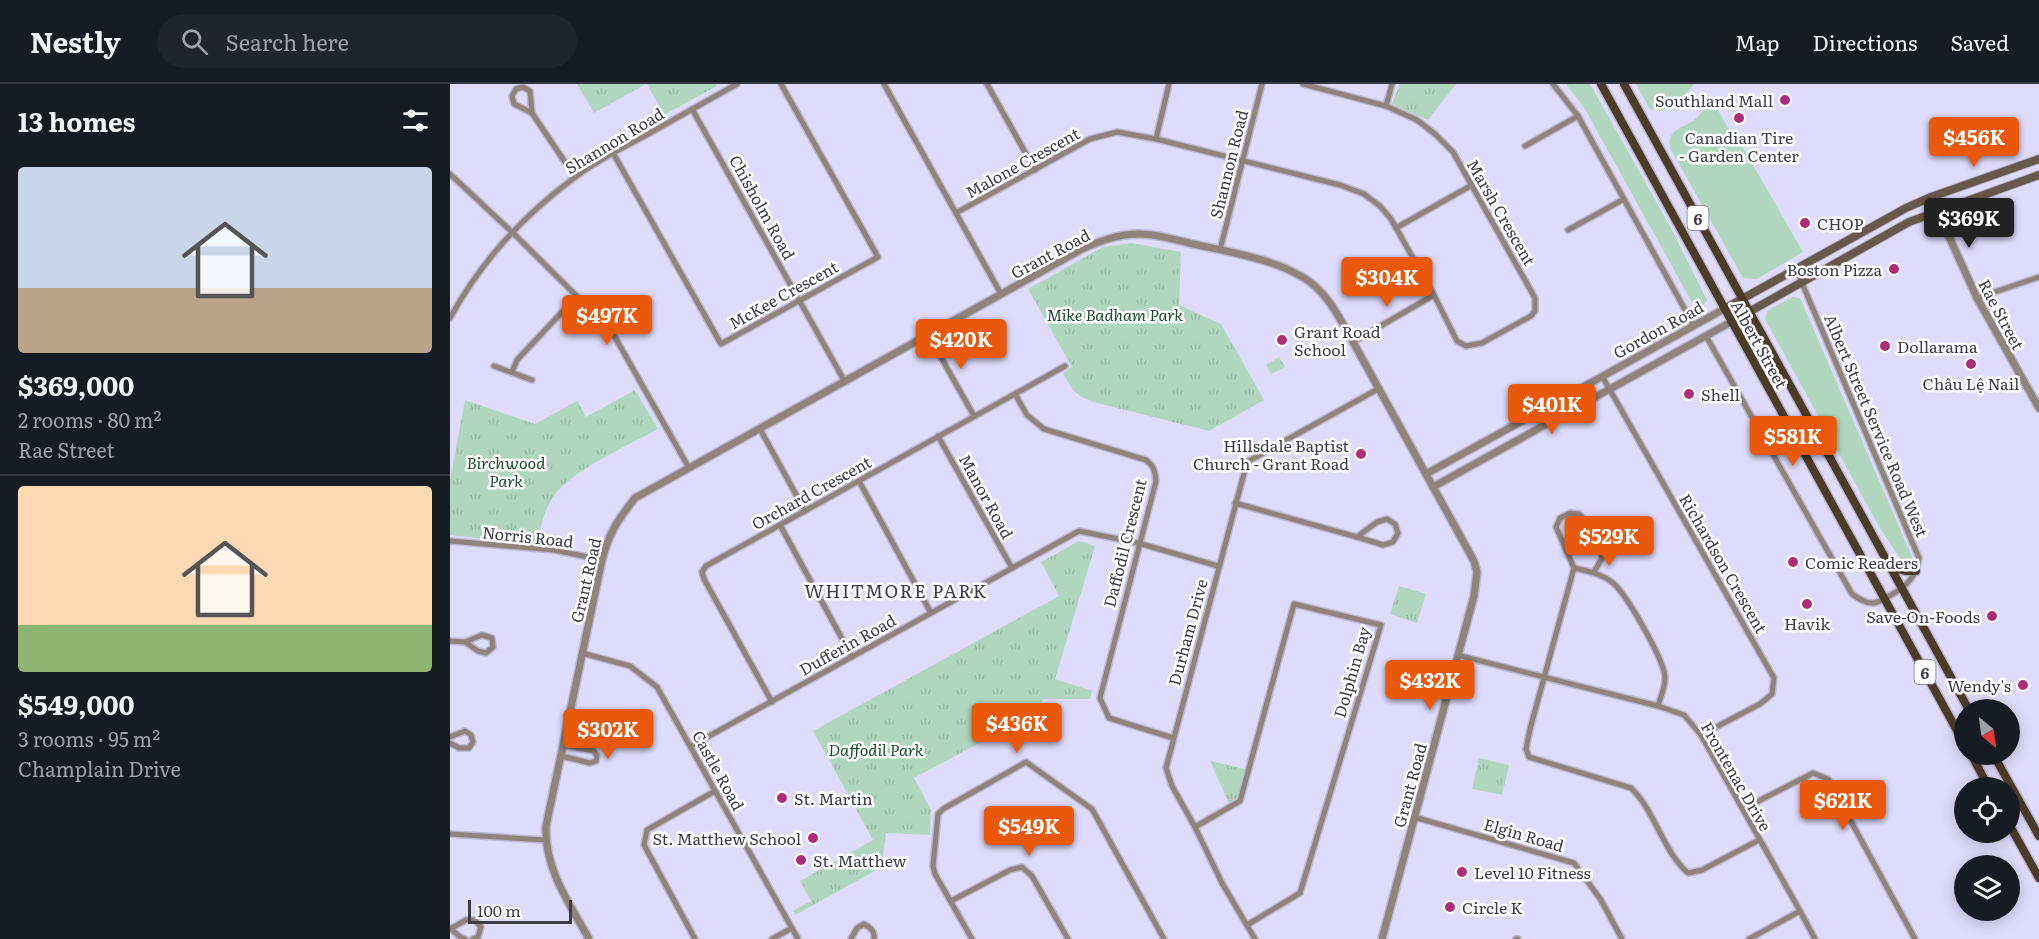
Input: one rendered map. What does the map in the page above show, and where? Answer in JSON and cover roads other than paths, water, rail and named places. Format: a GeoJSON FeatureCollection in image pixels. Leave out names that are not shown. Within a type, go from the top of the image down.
{"type":"FeatureCollection","features":[{"type":"Feature","properties":{"kind":"main road","name":"Albert Street"},"geometry":{"type":"LineString","coordinates":[[1600,84],[1954,724]]}},
{"type":"Feature","properties":{"kind":"main road","name":"Albert Street"},"geometry":{"type":"LineString","coordinates":[[1624,84],[1962,699]]}},
{"type":"Feature","properties":{"kind":"main road","name":"Gordon Road"},"geometry":{"type":"LineString","coordinates":[[1724,309],[1869,228],[1931,197],[2039,159]]}},
{"type":"Feature","properties":{"kind":"main road","name":"Gordon Road"},"geometry":{"type":"LineString","coordinates":[[1731,322],[1909,222],[2039,175]]}},
{"type":"Feature","properties":{"kind":"main road"},"geometry":{"type":"LineString","coordinates":[[1890,567],[1916,571]]}},
{"type":"Feature","properties":{"kind":"main road"},"geometry":{"type":"LineString","coordinates":[[2000,765],[2039,837]]}},
{"type":"Feature","properties":{"kind":"main road"},"geometry":{"type":"LineString","coordinates":[[2019,843],[2039,878]]}},
{"type":"Feature","properties":{"kind":"street","name":"Shannon Road"},"geometry":{"type":"LineString","coordinates":[[450,318],[479,272],[512,232],[541,204],[575,177],[613,153],[737,84]]}},
{"type":"Feature","properties":{"kind":"street","name":"McKee Crescent"},"geometry":{"type":"LineString","coordinates":[[613,153],[721,345],[878,257],[781,84]]}},
{"type":"Feature","properties":{"kind":"street"},"geometry":{"type":"LineString","coordinates":[[884,84],[1001,294]]}},
{"type":"Feature","properties":{"kind":"street"},"geometry":{"type":"LineString","coordinates":[[987,84],[1035,170]]}},
{"type":"Feature","properties":{"kind":"street"},"geometry":{"type":"LineString","coordinates":[[1156,139],[1169,84]]}},
{"type":"Feature","properties":{"kind":"street","name":"Shannon Road"},"geometry":{"type":"LineString","coordinates":[[1220,250],[1262,84]]}},
{"type":"Feature","properties":{"kind":"street","name":"Marsh Crescent"},"geometry":{"type":"LineString","coordinates":[[1242,161],[1340,185],[1364,194],[1380,206],[1396,228],[1457,341],[1466,346],[1482,343],[1531,316],[1535,310],[1536,298],[1453,152],[1417,120],[1386,106],[1303,84]]}},
{"type":"Feature","properties":{"kind":"street"},"geometry":{"type":"LineString","coordinates":[[1386,106],[1392,84]]}},
{"type":"Feature","properties":{"kind":"street"},"geometry":{"type":"LineString","coordinates":[[1553,84],[1578,116],[1694,326]]}},
{"type":"Feature","properties":{"kind":"street"},"geometry":{"type":"LineString","coordinates":[[532,112],[514,104],[512,96],[516,90],[523,87],[530,91],[532,112],[575,177]]}},
{"type":"Feature","properties":{"kind":"street","name":"Chisholm Road"},"geometry":{"type":"LineString","coordinates":[[692,109],[845,382]]}},
{"type":"Feature","properties":{"kind":"street"},"geometry":{"type":"LineString","coordinates":[[1525,146],[1578,116]]}},
{"type":"Feature","properties":{"kind":"street","name":"Malone Crescent"},"geometry":{"type":"LineString","coordinates":[[956,213],[1103,134],[1117,132],[1156,139],[1242,161]]}},
{"type":"Feature","properties":{"kind":"street"},"geometry":{"type":"LineString","coordinates":[[450,174],[611,330],[689,468]]}},
{"type":"Feature","properties":{"kind":"street"},"geometry":{"type":"LineString","coordinates":[[1396,228],[1472,185]]}},
{"type":"Feature","properties":{"kind":"street","name":"Rae Street"},"geometry":{"type":"LineString","coordinates":[[1931,197],[1977,298],[2039,408]]}},
{"type":"Feature","properties":{"kind":"street"},"geometry":{"type":"LineString","coordinates":[[1568,230],[1624,199]]}},
{"type":"Feature","properties":{"kind":"street","name":"Grant Road"},"geometry":{"type":"LineString","coordinates":[[589,939],[550,864],[545,840],[546,826],[602,560],[609,535],[635,498],[1082,249],[1102,240],[1122,235],[1141,234],[1220,250],[1274,265],[1298,274],[1323,293],[1334,308],[1474,561],[1477,572],[1474,596],[1382,939]]}},
{"type":"Feature","properties":{"kind":"street","name":"Albert Street Service Road West"},"geometry":{"type":"LineString","coordinates":[[1796,269],[1918,558],[1916,571]]}},
{"type":"Feature","properties":{"kind":"street"},"geometry":{"type":"LineString","coordinates":[[1977,298],[2039,277]]}},
{"type":"Feature","properties":{"kind":"street"},"geometry":{"type":"LineString","coordinates":[[1353,342],[1434,295]]}},
{"type":"Feature","properties":{"kind":"street"},"geometry":{"type":"LineString","coordinates":[[512,372],[517,360],[577,296]]}},
{"type":"Feature","properties":{"kind":"street","name":"Gordon Road"},"geometry":{"type":"LineString","coordinates":[[1426,474],[1724,309]]}},
{"type":"Feature","properties":{"kind":"street","name":"Gordon Road"},"geometry":{"type":"LineString","coordinates":[[1433,488],[1731,322]]}},
{"type":"Feature","properties":{"kind":"street"},"geometry":{"type":"LineString","coordinates":[[928,336],[974,416]]}},
{"type":"Feature","properties":{"kind":"street"},"geometry":{"type":"LineString","coordinates":[[1706,336],[1852,594],[1861,601],[1873,603],[1902,589],[1916,571]]}},
{"type":"Feature","properties":{"kind":"street"},"geometry":{"type":"LineString","coordinates":[[494,366],[532,380]]}},
{"type":"Feature","properties":{"kind":"street","name":"Orchard Crescent"},"geometry":{"type":"LineString","coordinates":[[772,702],[704,579],[702,572],[706,566],[1065,366]]}},
{"type":"Feature","properties":{"kind":"street","name":"Richardson Crescent"},"geometry":{"type":"LineString","coordinates":[[1602,376],[1774,678],[1772,694],[1761,704],[1701,735]]}},
{"type":"Feature","properties":{"kind":"street","name":"Durham Drive"},"geometry":{"type":"LineString","coordinates":[[1255,939],[1222,884],[1195,827],[1172,786],[1166,768],[1247,462],[1378,389]]}},
{"type":"Feature","properties":{"kind":"street","name":"Daffodil Crescent"},"geometry":{"type":"LineString","coordinates":[[1015,394],[1027,415],[1044,429],[1146,460],[1152,464],[1156,481],[1138,543],[1100,698],[1109,718],[1173,738]]}},
{"type":"Feature","properties":{"kind":"street"},"geometry":{"type":"LineString","coordinates":[[1512,426],[1519,439]]}},
{"type":"Feature","properties":{"kind":"street"},"geometry":{"type":"LineString","coordinates":[[760,429],[806,511]]}},
{"type":"Feature","properties":{"kind":"street","name":"Manor Road"},"geometry":{"type":"LineString","coordinates":[[938,436],[1012,568]]}},
{"type":"Feature","properties":{"kind":"street"},"geometry":{"type":"LineString","coordinates":[[859,481],[931,613]]}},
{"type":"Feature","properties":{"kind":"street"},"geometry":{"type":"LineString","coordinates":[[1235,502],[1383,545],[1393,542],[1398,533],[1395,524],[1387,519],[1377,522],[1357,537]]}},
{"type":"Feature","properties":{"kind":"street"},"geometry":{"type":"LineString","coordinates":[[1594,572],[1602,558],[1588,523],[1579,514],[1570,513],[1560,518],[1556,527],[1574,568],[1530,729],[1526,749],[1529,757],[1631,788],[1641,797],[1677,863],[1688,873],[1702,870],[1759,840]]}},
{"type":"Feature","properties":{"kind":"street"},"geometry":{"type":"LineString","coordinates":[[780,525],[852,657]]}},
{"type":"Feature","properties":{"kind":"street","name":"Dufferin Road"},"geometry":{"type":"LineString","coordinates":[[691,746],[1079,531],[1138,543],[1218,566]]}},
{"type":"Feature","properties":{"kind":"street","name":"Norris Road"},"geometry":{"type":"LineString","coordinates":[[450,541],[554,550],[602,560]]}},
{"type":"Feature","properties":{"kind":"street"},"geometry":{"type":"LineString","coordinates":[[1574,568],[1594,572],[1611,581],[1621,591],[1662,662],[1665,678],[1658,706]]}},
{"type":"Feature","properties":{"kind":"street","name":"Dolphin Bay"},"geometry":{"type":"LineString","coordinates":[[1195,827],[1240,801],[1294,604],[1381,625],[1300,893],[1247,925]]}},
{"type":"Feature","properties":{"kind":"street"},"geometry":{"type":"LineString","coordinates":[[450,641],[465,642],[482,635],[492,638],[493,647],[486,653],[478,651],[465,642]]}},
{"type":"Feature","properties":{"kind":"street","name":"Castle Road"},"geometry":{"type":"LineString","coordinates":[[582,653],[630,666],[657,687],[798,939]]}},
{"type":"Feature","properties":{"kind":"street","name":"Frontenac Drive"},"geometry":{"type":"LineString","coordinates":[[1457,655],[1658,706],[1684,715],[1701,735],[1815,939]]}},
{"type":"Feature","properties":{"kind":"street"},"geometry":{"type":"LineString","coordinates":[[450,737],[465,731],[471,735],[473,742],[469,748],[459,748],[450,742]]}},
{"type":"Feature","properties":{"kind":"street"},"geometry":{"type":"LineString","coordinates":[[561,756],[590,763],[596,761],[597,756],[594,751],[563,745]]}},
{"type":"Feature","properties":{"kind":"street"},"geometry":{"type":"LineString","coordinates":[[972,939],[935,874],[933,866],[938,814],[1026,762],[1092,809],[1164,939]]}},
{"type":"Feature","properties":{"kind":"street"},"geometry":{"type":"LineString","coordinates":[[1743,809],[1813,773],[1828,779],[1915,939]]}},
{"type":"Feature","properties":{"kind":"street"},"geometry":{"type":"LineString","coordinates":[[695,939],[644,845],[647,830],[716,791]]}},
{"type":"Feature","properties":{"kind":"street","name":"Elgin Road"},"geometry":{"type":"LineString","coordinates":[[1414,818],[1574,863],[1601,900],[1622,939]]}},
{"type":"Feature","properties":{"kind":"street"},"geometry":{"type":"LineString","coordinates":[[450,834],[545,840]]}},
{"type":"Feature","properties":{"kind":"street"},"geometry":{"type":"LineString","coordinates":[[951,901],[1010,870],[1022,867],[1032,876],[1068,939]]}},
{"type":"Feature","properties":{"kind":"street"},"geometry":{"type":"LineString","coordinates":[[1749,939],[1800,911]]}},
{"type":"Feature","properties":{"kind":"street"},"geometry":{"type":"LineString","coordinates":[[465,939],[450,929],[466,920],[475,920],[481,927],[478,937],[473,939]]}},
{"type":"Feature","properties":{"kind":"street"},"geometry":{"type":"LineString","coordinates":[[851,939],[857,928],[864,924],[871,927],[875,934],[874,939]]}},
{"type":"Feature","properties":{"kind":"street"},"geometry":{"type":"LineString","coordinates":[[772,939],[792,928]]}},
{"type":"Feature","properties":{"kind":"place","name":"Southland Mall"},"geometry":{"type":"Point","coordinates":[1785,100]}},
{"type":"Feature","properties":{"kind":"place","name":"Canadian Tire - Garden Center"},"geometry":{"type":"Point","coordinates":[1739,118]}},
{"type":"Feature","properties":{"kind":"place","name":"CHOP"},"geometry":{"type":"Point","coordinates":[1805,223]}},
{"type":"Feature","properties":{"kind":"place","name":"Boston Pizza"},"geometry":{"type":"Point","coordinates":[1894,269]}},
{"type":"Feature","properties":{"kind":"place","name":"Grant Road School"},"geometry":{"type":"Point","coordinates":[1282,340]}},
{"type":"Feature","properties":{"kind":"place","name":"Dollarama"},"geometry":{"type":"Point","coordinates":[1885,346]}},
{"type":"Feature","properties":{"kind":"place","name":"Châu Lệ Nail"},"geometry":{"type":"Point","coordinates":[1971,364]}},
{"type":"Feature","properties":{"kind":"place","name":"Shell"},"geometry":{"type":"Point","coordinates":[1689,394]}},
{"type":"Feature","properties":{"kind":"place","name":"Hillsdale Baptist Church - Grant Road"},"geometry":{"type":"Point","coordinates":[1361,454]}},
{"type":"Feature","properties":{"kind":"place","name":"Comic Readers"},"geometry":{"type":"Point","coordinates":[1793,562]}},
{"type":"Feature","properties":{"kind":"place","name":"Havik"},"geometry":{"type":"Point","coordinates":[1807,604]}},
{"type":"Feature","properties":{"kind":"place","name":"Save-On-Foods"},"geometry":{"type":"Point","coordinates":[1992,616]}},
{"type":"Feature","properties":{"kind":"place","name":"Wendy's"},"geometry":{"type":"Point","coordinates":[2023,685]}},
{"type":"Feature","properties":{"kind":"place","name":"St. Martin"},"geometry":{"type":"Point","coordinates":[782,798]}},
{"type":"Feature","properties":{"kind":"place","name":"St. Matthew School"},"geometry":{"type":"Point","coordinates":[813,838]}},
{"type":"Feature","properties":{"kind":"place","name":"St. Matthew"},"geometry":{"type":"Point","coordinates":[801,860]}},
{"type":"Feature","properties":{"kind":"place","name":"Level 10 Fitness"},"geometry":{"type":"Point","coordinates":[1462,872]}},
{"type":"Feature","properties":{"kind":"place","name":"Circle K"},"geometry":{"type":"Point","coordinates":[1450,907]}},
{"type":"Feature","properties":{"kind":"district","name":"WHITMORE PARK"},"geometry":{"type":"Point","coordinates":[896,590]}},
{"type":"Feature","properties":{"kind":"park label","name":"Mike Badham Park"},"geometry":{"type":"Point","coordinates":[1115,314]}},
{"type":"Feature","properties":{"kind":"park label","name":"Birchwood Park"},"geometry":{"type":"Point","coordinates":[506,471]}},
{"type":"Feature","properties":{"kind":"park label","name":"Daffodil Park"},"geometry":{"type":"Point","coordinates":[876,749]}}]}
